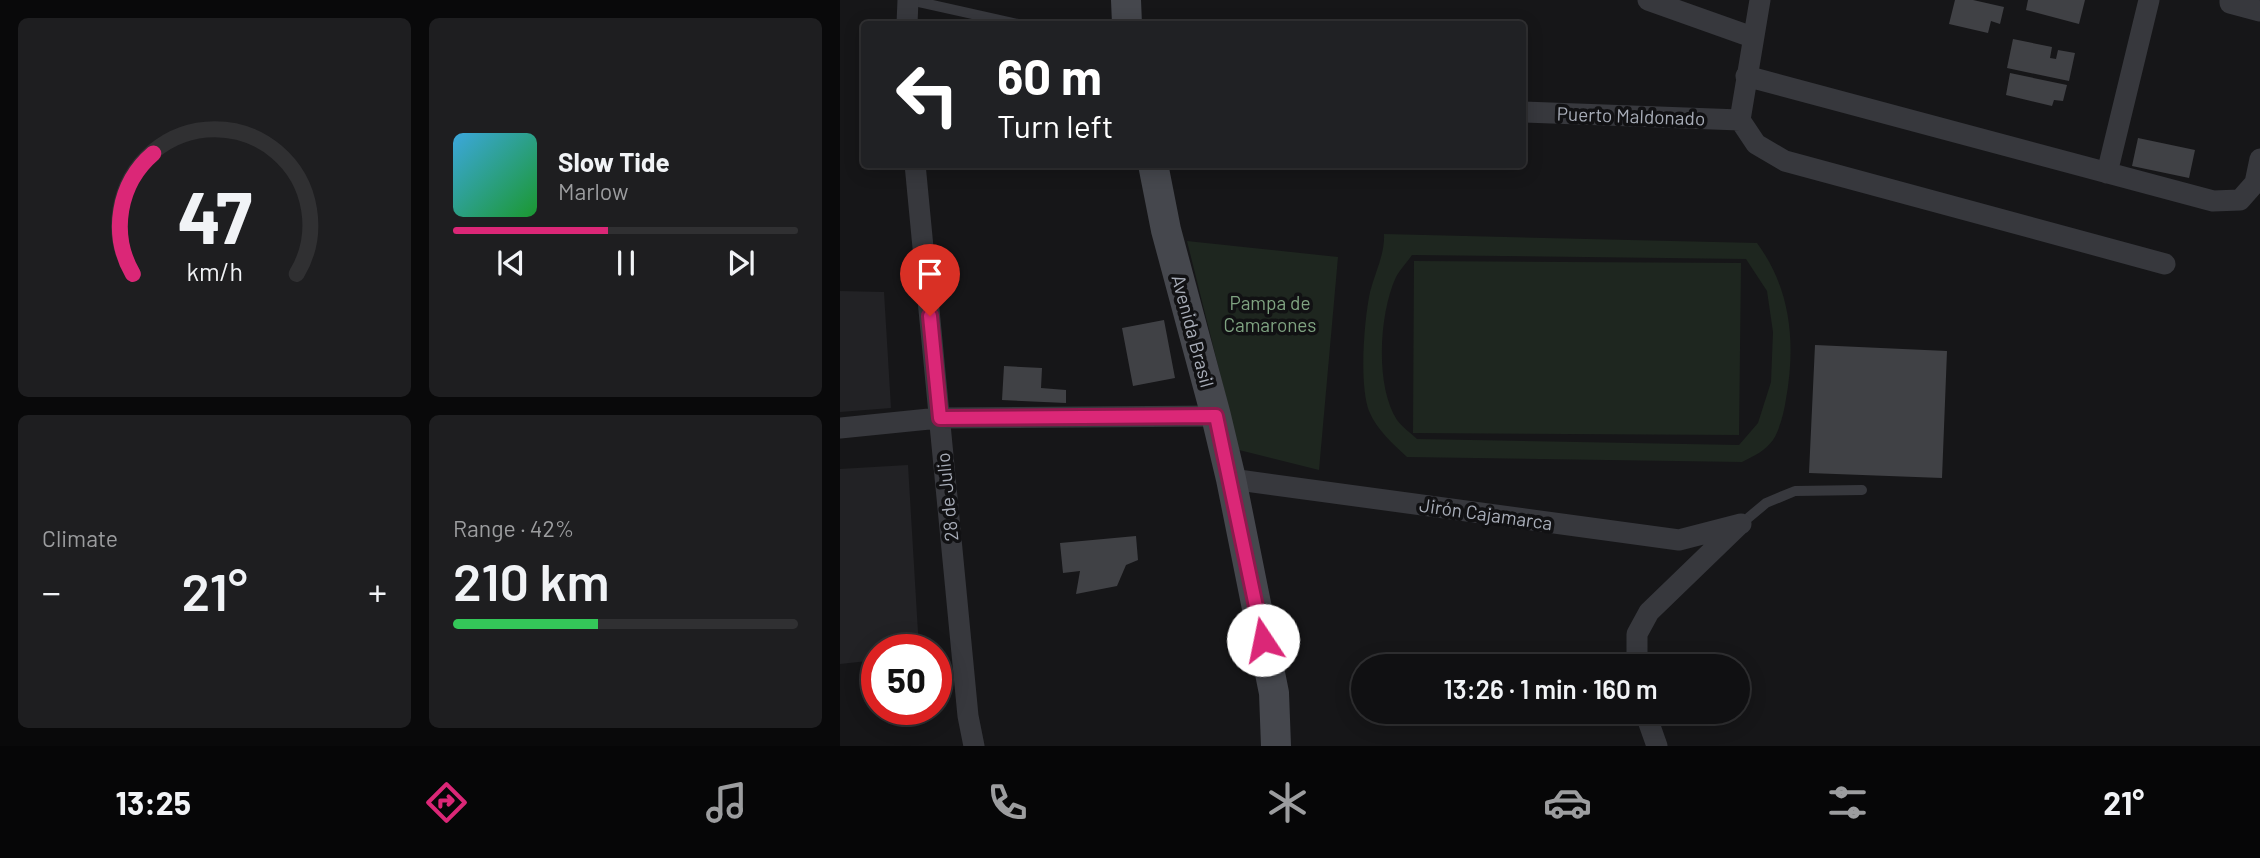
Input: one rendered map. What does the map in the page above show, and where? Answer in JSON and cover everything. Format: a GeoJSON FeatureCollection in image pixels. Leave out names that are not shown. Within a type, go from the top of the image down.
{"type":"FeatureCollection","features":[{"type":"Feature","properties":{"kind":"main road"},"geometry":{"type":"LineString","coordinates":[[1126,0],[1128,21]]}},
{"type":"Feature","properties":{"kind":"main road","name":"Avenida Brasil"},"geometry":{"type":"LineString","coordinates":[[1154,168],[1166,230],[1231,479],[1274,693],[1276,746]]}},
{"type":"Feature","properties":{"kind":"street"},"geometry":{"type":"LineString","coordinates":[[907,21],[909,0]]}},
{"type":"Feature","properties":{"kind":"street"},"geometry":{"type":"LineString","coordinates":[[1648,0],[1752,37]]}},
{"type":"Feature","properties":{"kind":"street"},"geometry":{"type":"LineString","coordinates":[[1760,0],[1740,120],[1756,144],[1785,161],[2165,264]]}},
{"type":"Feature","properties":{"kind":"street"},"geometry":{"type":"LineString","coordinates":[[2107,173],[2148,0]]}},
{"type":"Feature","properties":{"kind":"street"},"geometry":{"type":"LineString","coordinates":[[2225,1],[2260,11]]}},
{"type":"Feature","properties":{"kind":"street"},"geometry":{"type":"LineString","coordinates":[[1746,75],[2213,201],[2239,200],[2255,183],[2260,159]]}},
{"type":"Feature","properties":{"kind":"street","name":"Puerto Maldonado"},"geometry":{"type":"LineString","coordinates":[[1526,112],[1740,120]]}},
{"type":"Feature","properties":{"kind":"street","name":"28 de Julio"},"geometry":{"type":"LineString","coordinates":[[915,168],[968,716],[974,746]]}},
{"type":"Feature","properties":{"kind":"street"},"geometry":{"type":"LineString","coordinates":[[840,428],[940,418],[1216,416]]}},
{"type":"Feature","properties":{"kind":"street","name":"Jirón Cajamarca"},"geometry":{"type":"LineString","coordinates":[[1231,479],[1679,540],[1741,524]]}},
{"type":"Feature","properties":{"kind":"street"},"geometry":{"type":"LineString","coordinates":[[1637,654],[1637,634],[1649,611],[1741,524]]}},
{"type":"Feature","properties":{"kind":"street"},"geometry":{"type":"LineString","coordinates":[[1679,540],[1698,566]]}},
{"type":"Feature","properties":{"kind":"street"},"geometry":{"type":"LineString","coordinates":[[1649,724],[1657,746]]}},
{"type":"Feature","properties":{"kind":"lane"},"geometry":{"type":"LineString","coordinates":[[909,0],[1004,21]]}},
{"type":"Feature","properties":{"kind":"lane"},"geometry":{"type":"LineString","coordinates":[[1741,524],[1766,503],[1795,491],[1862,490]]}},
{"type":"Feature","properties":{"kind":"shaded area"},"geometry":{"type":"Polygon","coordinates":[[[840,291],[884,292],[891,408],[840,412],[840,291]]]}},
{"type":"Feature","properties":{"kind":"shaded area"},"geometry":{"type":"Polygon","coordinates":[[[908,465],[918,634],[861,634],[861,662],[840,664],[840,469],[908,465]]]}},
{"type":"Feature","properties":{"kind":"green space"},"geometry":{"type":"Polygon","coordinates":[[[1384,234],[1757,243],[1784,298],[1790,337],[1786,399],[1775,436],[1763,450],[1742,462],[1407,457],[1372,418],[1364,385],[1364,335],[1368,304],[1384,234]],[[1412,255],[1396,277],[1390,292],[1383,330],[1383,370],[1390,406],[1399,423],[1417,439],[1739,445],[1758,423],[1771,382],[1773,332],[1767,291],[1746,259],[1412,255]]]}},
{"type":"Feature","properties":{"kind":"green space","name":"Pampa de Camarones"},"geometry":{"type":"Polygon","coordinates":[[[1187,241],[1338,257],[1319,470],[1239,450],[1187,241]]]}},
{"type":"Feature","properties":{"kind":"green space"},"geometry":{"type":"Polygon","coordinates":[[[1414,261],[1741,263],[1739,435],[1413,433],[1414,261]]]}},
{"type":"Feature","properties":{"kind":"building"},"geometry":{"type":"Polygon","coordinates":[[[1955,0],[1973,0],[2004,7],[2000,24],[1991,21],[1988,33],[1949,24],[1955,0]]]}},
{"type":"Feature","properties":{"kind":"building"},"geometry":{"type":"Polygon","coordinates":[[[2028,0],[2085,0],[2079,24],[2026,10],[2028,0]]]}},
{"type":"Feature","properties":{"kind":"building"},"geometry":{"type":"Polygon","coordinates":[[[2013,39],[2052,47],[2050,58],[2056,59],[2058,50],[2075,53],[2069,81],[2007,68],[2013,39]]]}},
{"type":"Feature","properties":{"kind":"building"},"geometry":{"type":"Polygon","coordinates":[[[2010,73],[2067,85],[2063,101],[2054,100],[2052,106],[2006,95],[2010,73]]]}},
{"type":"Feature","properties":{"kind":"building"},"geometry":{"type":"Polygon","coordinates":[[[2138,138],[2195,150],[2189,178],[2132,166],[2138,138]]]}},
{"type":"Feature","properties":{"kind":"building"},"geometry":{"type":"Polygon","coordinates":[[[1164,320],[1175,378],[1133,386],[1122,328],[1164,320]]]}},
{"type":"Feature","properties":{"kind":"building"},"geometry":{"type":"Polygon","coordinates":[[[1815,345],[1947,351],[1942,478],[1809,473],[1815,345]]]}},
{"type":"Feature","properties":{"kind":"building"},"geometry":{"type":"Polygon","coordinates":[[[1004,366],[1042,368],[1041,388],[1066,390],[1066,403],[1002,400],[1004,366]]]}},
{"type":"Feature","properties":{"kind":"building"},"geometry":{"type":"Polygon","coordinates":[[[1136,536],[1138,560],[1126,565],[1117,586],[1076,594],[1080,571],[1063,573],[1060,543],[1136,536]]]}},
{"type":"Feature","properties":{"kind":"route"},"geometry":{"type":"LineString","coordinates":[[930,316],[940,418],[1216,416],[1263,640]]}}]}
